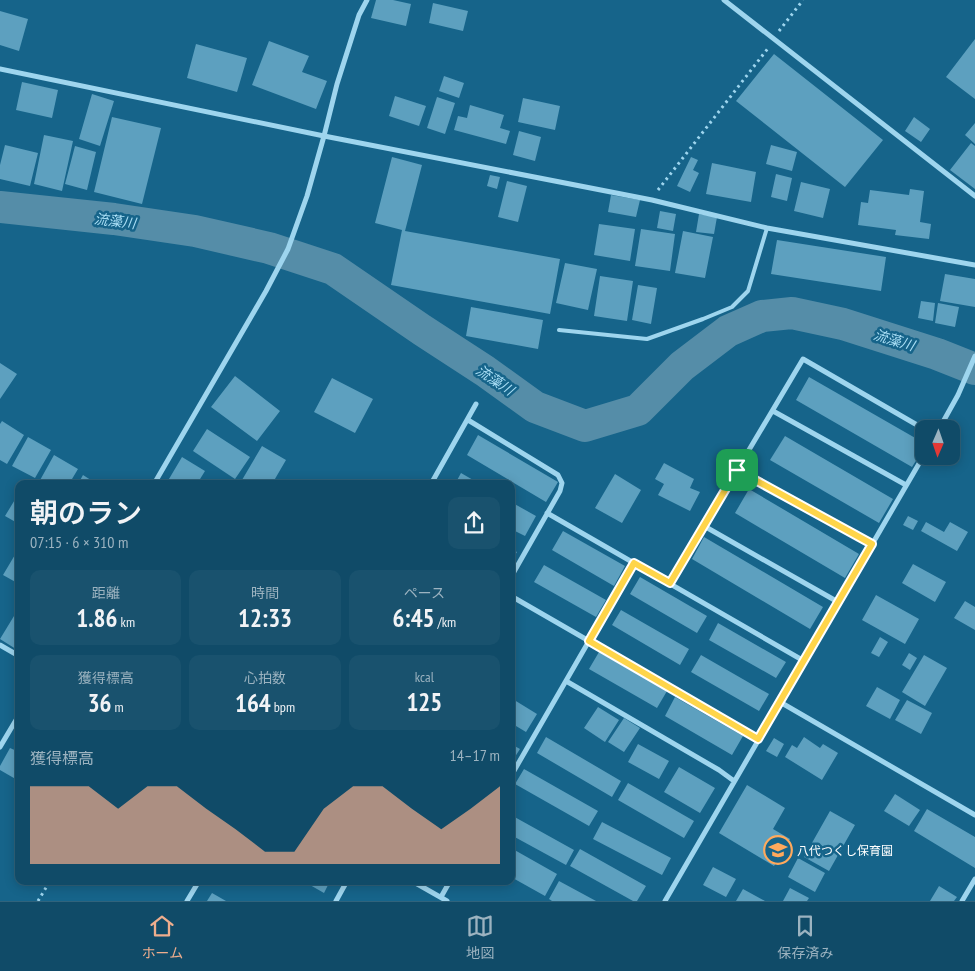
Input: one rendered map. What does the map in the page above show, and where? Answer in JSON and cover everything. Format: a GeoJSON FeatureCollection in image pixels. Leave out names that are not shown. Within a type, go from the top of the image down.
{"type":"FeatureCollection","features":[{"type":"Feature","properties":{"kind":"street"},"geometry":{"type":"LineString","coordinates":[[156,480],[266,291],[288,249],[307,196],[337,84],[359,15],[367,0]]}},
{"type":"Feature","properties":{"kind":"street"},"geometry":{"type":"LineString","coordinates":[[724,0],[975,196]]}},
{"type":"Feature","properties":{"kind":"street"},"geometry":{"type":"LineString","coordinates":[[0,69],[324,136],[652,200],[767,228],[975,265]]}},
{"type":"Feature","properties":{"kind":"street"},"geometry":{"type":"LineString","coordinates":[[944,420],[958,395],[975,356]]}},
{"type":"Feature","properties":{"kind":"street"},"geometry":{"type":"LineString","coordinates":[[670,583],[803,359],[915,424]]}},
{"type":"Feature","properties":{"kind":"street"},"geometry":{"type":"LineString","coordinates":[[433,480],[476,404]]}},
{"type":"Feature","properties":{"kind":"street"},"geometry":{"type":"LineString","coordinates":[[772,411],[906,486]]}},
{"type":"Feature","properties":{"kind":"street"},"geometry":{"type":"LineString","coordinates":[[468,420],[558,475],[562,483],[560,491],[515,570]]}},
{"type":"Feature","properties":{"kind":"street"},"geometry":{"type":"LineString","coordinates":[[664,901],[918,465]]}},
{"type":"Feature","properties":{"kind":"street"},"geometry":{"type":"LineString","coordinates":[[737,470],[872,544]]}},
{"type":"Feature","properties":{"kind":"street"},"geometry":{"type":"LineString","coordinates":[[547,513],[804,661]]}},
{"type":"Feature","properties":{"kind":"street"},"geometry":{"type":"LineString","coordinates":[[704,526],[838,602]]}},
{"type":"Feature","properties":{"kind":"street"},"geometry":{"type":"LineString","coordinates":[[515,769],[634,563]]}},
{"type":"Feature","properties":{"kind":"street"},"geometry":{"type":"LineString","coordinates":[[515,598],[758,739]]}},
{"type":"Feature","properties":{"kind":"street"},"geometry":{"type":"LineString","coordinates":[[0,645],[15,654]]}},
{"type":"Feature","properties":{"kind":"street"},"geometry":{"type":"LineString","coordinates":[[566,681],[720,770],[734,781]]}},
{"type":"Feature","properties":{"kind":"street"},"geometry":{"type":"LineString","coordinates":[[780,702],[975,814]]}},
{"type":"Feature","properties":{"kind":"street"},"geometry":{"type":"LineString","coordinates":[[0,747],[15,722]]}},
{"type":"Feature","properties":{"kind":"street"},"geometry":{"type":"LineString","coordinates":[[962,901],[975,879]]}},
{"type":"Feature","properties":{"kind":"street"},"geometry":{"type":"LineString","coordinates":[[187,901],[197,885]]}},
{"type":"Feature","properties":{"kind":"street"},"geometry":{"type":"LineString","coordinates":[[336,901],[345,885]]}},
{"type":"Feature","properties":{"kind":"street"},"geometry":{"type":"LineString","coordinates":[[419,885],[447,901]]}},
{"type":"Feature","properties":{"kind":"street"},"geometry":{"type":"LineString","coordinates":[[441,897],[448,885]]}},
{"type":"Feature","properties":{"kind":"lane"},"geometry":{"type":"LineString","coordinates":[[559,330],[647,339],[732,307],[748,292],[767,228]]}},
{"type":"Feature","properties":{"kind":"path"},"geometry":{"type":"LineString","coordinates":[[652,200],[657,190],[804,0]]}},
{"type":"Feature","properties":{"kind":"path"},"geometry":{"type":"LineString","coordinates":[[38,901],[48,885]]}},
{"type":"Feature","properties":{"kind":"building"},"geometry":{"type":"Polygon","coordinates":[[[376,0],[393,0],[411,4],[406,26],[371,18],[376,0]]]}},
{"type":"Feature","properties":{"kind":"building"},"geometry":{"type":"Polygon","coordinates":[[[433,3],[468,11],[463,31],[429,23],[433,3]]]}},
{"type":"Feature","properties":{"kind":"building"},"geometry":{"type":"Polygon","coordinates":[[[0,11],[28,19],[19,51],[0,45],[0,11]]]}},
{"type":"Feature","properties":{"kind":"building"},"geometry":{"type":"Polygon","coordinates":[[[975,39],[975,99],[946,77],[975,39]]]}},
{"type":"Feature","properties":{"kind":"building"},"geometry":{"type":"Polygon","coordinates":[[[269,41],[309,56],[302,72],[327,81],[316,109],[252,85],[269,41]]]}},
{"type":"Feature","properties":{"kind":"building"},"geometry":{"type":"Polygon","coordinates":[[[196,44],[247,58],[237,92],[187,78],[196,44]]]}},
{"type":"Feature","properties":{"kind":"building"},"geometry":{"type":"Polygon","coordinates":[[[774,54],[883,140],[845,187],[736,101],[774,54]]]}},
{"type":"Feature","properties":{"kind":"building"},"geometry":{"type":"Polygon","coordinates":[[[444,76],[464,83],[459,98],[439,91],[444,76]]]}},
{"type":"Feature","properties":{"kind":"building"},"geometry":{"type":"Polygon","coordinates":[[[22,82],[58,90],[52,118],[16,110],[22,82]]]}},
{"type":"Feature","properties":{"kind":"building"},"geometry":{"type":"Polygon","coordinates":[[[92,94],[114,101],[100,146],[79,139],[92,94]]]}},
{"type":"Feature","properties":{"kind":"building"},"geometry":{"type":"Polygon","coordinates":[[[395,96],[426,106],[419,126],[389,116],[395,96]]]}},
{"type":"Feature","properties":{"kind":"building"},"geometry":{"type":"Polygon","coordinates":[[[437,97],[455,103],[445,134],[427,128],[437,97]]]}},
{"type":"Feature","properties":{"kind":"building"},"geometry":{"type":"Polygon","coordinates":[[[523,98],[560,106],[555,130],[518,122],[523,98]]]}},
{"type":"Feature","properties":{"kind":"building"},"geometry":{"type":"Polygon","coordinates":[[[470,105],[504,115],[500,128],[510,131],[506,144],[454,130],[458,116],[467,118],[470,105]]]}},
{"type":"Feature","properties":{"kind":"building"},"geometry":{"type":"Polygon","coordinates":[[[112,117],[161,128],[142,204],[94,192],[112,117]]]}},
{"type":"Feature","properties":{"kind":"building"},"geometry":{"type":"Polygon","coordinates":[[[914,117],[930,129],[921,142],[905,131],[914,117]]]}},
{"type":"Feature","properties":{"kind":"building"},"geometry":{"type":"Polygon","coordinates":[[[975,123],[975,144],[965,135],[975,123]]]}},
{"type":"Feature","properties":{"kind":"building"},"geometry":{"type":"Polygon","coordinates":[[[519,131],[541,137],[535,161],[513,155],[519,131]]]}},
{"type":"Feature","properties":{"kind":"building"},"geometry":{"type":"Polygon","coordinates":[[[44,135],[73,141],[62,191],[34,184],[44,135]]]}},
{"type":"Feature","properties":{"kind":"building"},"geometry":{"type":"Polygon","coordinates":[[[971,143],[975,146],[975,189],[950,170],[971,143]]]}},
{"type":"Feature","properties":{"kind":"building"},"geometry":{"type":"Polygon","coordinates":[[[5,145],[38,153],[30,186],[0,179],[0,165],[5,145]]]}},
{"type":"Feature","properties":{"kind":"building"},"geometry":{"type":"Polygon","coordinates":[[[771,145],[797,152],[792,171],[766,164],[771,145]]]}},
{"type":"Feature","properties":{"kind":"building"},"geometry":{"type":"Polygon","coordinates":[[[75,146],[96,152],[87,190],[65,184],[75,146]]]}},
{"type":"Feature","properties":{"kind":"building"},"geometry":{"type":"Polygon","coordinates":[[[392,157],[422,165],[405,231],[560,259],[550,314],[391,285],[402,230],[375,223],[392,157]]]}},
{"type":"Feature","properties":{"kind":"building"},"geometry":{"type":"Polygon","coordinates":[[[691,157],[698,160],[693,170],[699,173],[690,192],[677,186],[691,157]]]}},
{"type":"Feature","properties":{"kind":"building"},"geometry":{"type":"Polygon","coordinates":[[[712,163],[756,172],[751,202],[706,194],[712,163]]]}},
{"type":"Feature","properties":{"kind":"building"},"geometry":{"type":"Polygon","coordinates":[[[776,174],[792,178],[787,201],[771,197],[776,174]]]}},
{"type":"Feature","properties":{"kind":"building"},"geometry":{"type":"Polygon","coordinates":[[[490,175],[500,177],[497,189],[487,186],[490,175]]]}},
{"type":"Feature","properties":{"kind":"building"},"geometry":{"type":"Polygon","coordinates":[[[507,181],[527,186],[518,222],[498,217],[507,181]]]}},
{"type":"Feature","properties":{"kind":"building"},"geometry":{"type":"Polygon","coordinates":[[[801,182],[830,189],[823,218],[794,211],[801,182]]]}},
{"type":"Feature","properties":{"kind":"building"},"geometry":{"type":"Polygon","coordinates":[[[910,189],[924,191],[920,222],[931,224],[929,239],[895,235],[896,230],[858,225],[861,202],[868,203],[870,190],[909,195],[910,189]]]}},
{"type":"Feature","properties":{"kind":"building"},"geometry":{"type":"Polygon","coordinates":[[[611,195],[640,200],[636,217],[608,212],[611,195]]]}},
{"type":"Feature","properties":{"kind":"building"},"geometry":{"type":"Polygon","coordinates":[[[660,211],[676,214],[673,231],[657,228],[660,211]]]}},
{"type":"Feature","properties":{"kind":"building"},"geometry":{"type":"Polygon","coordinates":[[[699,214],[717,217],[714,234],[696,232],[699,214]]]}},
{"type":"Feature","properties":{"kind":"building"},"geometry":{"type":"Polygon","coordinates":[[[599,224],[635,229],[630,261],[594,255],[599,224]]]}},
{"type":"Feature","properties":{"kind":"building"},"geometry":{"type":"Polygon","coordinates":[[[641,229],[675,234],[670,271],[635,266],[641,229]]]}},
{"type":"Feature","properties":{"kind":"building"},"geometry":{"type":"Polygon","coordinates":[[[683,231],[713,237],[705,278],[675,273],[683,231]]]}},
{"type":"Feature","properties":{"kind":"building"},"geometry":{"type":"Polygon","coordinates":[[[777,240],[886,257],[881,291],[771,274],[777,240]]]}},
{"type":"Feature","properties":{"kind":"building"},"geometry":{"type":"Polygon","coordinates":[[[565,263],[597,269],[588,310],[556,303],[565,263]]]}},
{"type":"Feature","properties":{"kind":"building"},"geometry":{"type":"Polygon","coordinates":[[[945,274],[975,279],[975,307],[940,301],[945,274]]]}},
{"type":"Feature","properties":{"kind":"building"},"geometry":{"type":"Polygon","coordinates":[[[600,276],[633,281],[627,321],[594,316],[600,276]]]}},
{"type":"Feature","properties":{"kind":"building"},"geometry":{"type":"Polygon","coordinates":[[[638,285],[657,288],[651,324],[632,320],[638,285]]]}},
{"type":"Feature","properties":{"kind":"building"},"geometry":{"type":"Polygon","coordinates":[[[921,301],[935,303],[933,321],[918,318],[921,301]]]}},
{"type":"Feature","properties":{"kind":"building"},"geometry":{"type":"Polygon","coordinates":[[[938,303],[959,307],[955,327],[935,323],[938,303]]]}},
{"type":"Feature","properties":{"kind":"building"},"geometry":{"type":"Polygon","coordinates":[[[471,307],[543,320],[538,349],[466,336],[471,307]]]}},
{"type":"Feature","properties":{"kind":"building"},"geometry":{"type":"Polygon","coordinates":[[[0,363],[17,374],[0,399],[0,363]]]}},
{"type":"Feature","properties":{"kind":"building"},"geometry":{"type":"Polygon","coordinates":[[[235,376],[280,411],[257,441],[211,407],[235,376]]]}},
{"type":"Feature","properties":{"kind":"building"},"geometry":{"type":"Polygon","coordinates":[[[809,377],[915,438],[915,462],[912,467],[796,400],[809,377]]]}},
{"type":"Feature","properties":{"kind":"building"},"geometry":{"type":"Polygon","coordinates":[[[332,378],[373,399],[355,433],[314,412],[332,378]]]}},
{"type":"Feature","properties":{"kind":"building"},"geometry":{"type":"Polygon","coordinates":[[[2,421],[24,435],[7,464],[0,460],[0,424],[2,421]]]}},
{"type":"Feature","properties":{"kind":"building"},"geometry":{"type":"Polygon","coordinates":[[[207,429],[250,457],[235,479],[193,451],[207,429]]]}},
{"type":"Feature","properties":{"kind":"building"},"geometry":{"type":"Polygon","coordinates":[[[478,435],[558,482],[546,502],[515,484],[515,480],[509,480],[467,455],[478,435]]]}},
{"type":"Feature","properties":{"kind":"building"},"geometry":{"type":"Polygon","coordinates":[[[785,436],[893,499],[879,523],[770,460],[785,436]]]}},
{"type":"Feature","properties":{"kind":"building"},"geometry":{"type":"Polygon","coordinates":[[[28,437],[51,450],[35,478],[12,466],[28,437]]]}},
{"type":"Feature","properties":{"kind":"building"},"geometry":{"type":"Polygon","coordinates":[[[262,446],[286,460],[274,480],[242,480],[262,446]]]}},
{"type":"Feature","properties":{"kind":"building"},"geometry":{"type":"Polygon","coordinates":[[[54,455],[78,469],[71,480],[40,480],[54,455]]]}},
{"type":"Feature","properties":{"kind":"building"},"geometry":{"type":"Polygon","coordinates":[[[182,457],[205,471],[199,480],[168,480],[182,457]]]}},
{"type":"Feature","properties":{"kind":"building"},"geometry":{"type":"Polygon","coordinates":[[[664,463],[694,479],[690,488],[700,492],[690,511],[658,495],[664,484],[655,479],[664,463]]]}},
{"type":"Feature","properties":{"kind":"building"},"geometry":{"type":"Polygon","coordinates":[[[461,473],[473,480],[457,480],[461,473]]]}},
{"type":"Feature","properties":{"kind":"building"},"geometry":{"type":"Polygon","coordinates":[[[615,474],[641,490],[622,523],[595,508],[615,474]]]}},
{"type":"Feature","properties":{"kind":"building"},"geometry":{"type":"Polygon","coordinates":[[[83,475],[91,480],[80,480],[83,475]]]}},
{"type":"Feature","properties":{"kind":"building"},"geometry":{"type":"Polygon","coordinates":[[[749,489],[859,554],[845,578],[735,513],[749,489]]]}},
{"type":"Feature","properties":{"kind":"building"},"geometry":{"type":"Polygon","coordinates":[[[15,500],[15,522],[5,516],[15,500]]]}},
{"type":"Feature","properties":{"kind":"building"},"geometry":{"type":"Polygon","coordinates":[[[515,504],[536,516],[525,536],[515,531],[515,504]]]}},
{"type":"Feature","properties":{"kind":"building"},"geometry":{"type":"Polygon","coordinates":[[[908,516],[918,521],[913,530],[903,525],[908,516]]]}},
{"type":"Feature","properties":{"kind":"building"},"geometry":{"type":"Polygon","coordinates":[[[926,522],[944,532],[950,522],[968,532],[957,551],[921,531],[926,522]]]}},
{"type":"Feature","properties":{"kind":"building"},"geometry":{"type":"Polygon","coordinates":[[[563,531],[625,566],[614,586],[552,550],[563,531]]]}},
{"type":"Feature","properties":{"kind":"building"},"geometry":{"type":"Polygon","coordinates":[[[704,537],[823,607],[810,629],[692,559],[704,537]]]}},
{"type":"Feature","properties":{"kind":"building"},"geometry":{"type":"Polygon","coordinates":[[[15,555],[15,582],[3,575],[15,555]]]}},
{"type":"Feature","properties":{"kind":"building"},"geometry":{"type":"Polygon","coordinates":[[[913,564],[946,582],[935,602],[902,583],[913,564]]]}},
{"type":"Feature","properties":{"kind":"building"},"geometry":{"type":"Polygon","coordinates":[[[544,565],[606,600],[596,617],[534,582],[544,565]]]}},
{"type":"Feature","properties":{"kind":"building"},"geometry":{"type":"Polygon","coordinates":[[[640,577],[707,616],[697,633],[630,594],[640,577]]]}},
{"type":"Feature","properties":{"kind":"building"},"geometry":{"type":"Polygon","coordinates":[[[876,595],[919,619],[905,644],[862,620],[876,595]]]}},
{"type":"Feature","properties":{"kind":"building"},"geometry":{"type":"Polygon","coordinates":[[[965,601],[975,607],[975,630],[954,618],[965,601]]]}},
{"type":"Feature","properties":{"kind":"building"},"geometry":{"type":"Polygon","coordinates":[[[621,610],[689,649],[680,665],[612,625],[621,610]]]}},
{"type":"Feature","properties":{"kind":"building"},"geometry":{"type":"Polygon","coordinates":[[[14,616],[15,617],[15,648],[0,639],[14,616]]]}},
{"type":"Feature","properties":{"kind":"building"},"geometry":{"type":"Polygon","coordinates":[[[718,623],[786,662],[776,678],[709,640],[718,623]]]}},
{"type":"Feature","properties":{"kind":"building"},"geometry":{"type":"Polygon","coordinates":[[[880,637],[888,642],[879,657],[871,653],[880,637]]]}},
{"type":"Feature","properties":{"kind":"building"},"geometry":{"type":"Polygon","coordinates":[[[599,652],[667,691],[657,708],[589,669],[599,652]]]}},
{"type":"Feature","properties":{"kind":"building"},"geometry":{"type":"Polygon","coordinates":[[[909,653],[917,658],[910,670],[902,665],[909,653]]]}},
{"type":"Feature","properties":{"kind":"building"},"geometry":{"type":"Polygon","coordinates":[[[701,655],[769,694],[759,711],[691,672],[701,655]]]}},
{"type":"Feature","properties":{"kind":"building"},"geometry":{"type":"Polygon","coordinates":[[[924,655],[947,668],[925,706],[902,692],[924,655]]]}},
{"type":"Feature","properties":{"kind":"building"},"geometry":{"type":"Polygon","coordinates":[[[877,687],[900,700],[890,719],[866,706],[877,687]]]}},
{"type":"Feature","properties":{"kind":"building"},"geometry":{"type":"Polygon","coordinates":[[[675,697],[743,736],[732,755],[665,716],[675,697]]]}},
{"type":"Feature","properties":{"kind":"building"},"geometry":{"type":"Polygon","coordinates":[[[515,700],[537,714],[526,732],[515,725],[515,700]]]}},
{"type":"Feature","properties":{"kind":"building"},"geometry":{"type":"Polygon","coordinates":[[[907,700],[932,713],[921,734],[895,720],[907,700]]]}},
{"type":"Feature","properties":{"kind":"building"},"geometry":{"type":"Polygon","coordinates":[[[598,707],[619,720],[605,742],[584,728],[598,707]]]}},
{"type":"Feature","properties":{"kind":"building"},"geometry":{"type":"Polygon","coordinates":[[[624,718],[640,728],[624,752],[608,742],[624,718]]]}},
{"type":"Feature","properties":{"kind":"building"},"geometry":{"type":"Polygon","coordinates":[[[546,737],[621,781],[612,797],[537,753],[546,737]]]}},
{"type":"Feature","properties":{"kind":"building"},"geometry":{"type":"Polygon","coordinates":[[[804,737],[820,748],[823,744],[838,753],[822,780],[785,757],[792,745],[797,748],[804,737]]]}},
{"type":"Feature","properties":{"kind":"building"},"geometry":{"type":"Polygon","coordinates":[[[774,738],[784,744],[777,757],[766,751],[774,738]]]}},
{"type":"Feature","properties":{"kind":"building"},"geometry":{"type":"Polygon","coordinates":[[[638,744],[669,761],[659,779],[628,762],[638,744]]]}},
{"type":"Feature","properties":{"kind":"building"},"geometry":{"type":"Polygon","coordinates":[[[515,746],[520,749],[515,757],[515,746]]]}},
{"type":"Feature","properties":{"kind":"building"},"geometry":{"type":"Polygon","coordinates":[[[10,748],[15,750],[15,779],[0,770],[0,766],[10,748]]]}},
{"type":"Feature","properties":{"kind":"building"},"geometry":{"type":"Polygon","coordinates":[[[679,767],[715,788],[700,813],[664,792],[679,767]]]}},
{"type":"Feature","properties":{"kind":"building"},"geometry":{"type":"Polygon","coordinates":[[[524,769],[598,811],[589,826],[515,784],[524,769]]]}},
{"type":"Feature","properties":{"kind":"building"},"geometry":{"type":"Polygon","coordinates":[[[628,783],[694,821],[684,838],[618,800],[628,783]]]}},
{"type":"Feature","properties":{"kind":"building"},"geometry":{"type":"Polygon","coordinates":[[[747,785],[785,808],[773,829],[790,839],[774,866],[719,833],[747,785]]]}},
{"type":"Feature","properties":{"kind":"building"},"geometry":{"type":"Polygon","coordinates":[[[895,794],[920,810],[909,826],[884,811],[895,794]]]}},
{"type":"Feature","properties":{"kind":"building"},"geometry":{"type":"Polygon","coordinates":[[[927,809],[975,837],[975,868],[914,831],[927,809]]]}},
{"type":"Feature","properties":{"kind":"building"},"geometry":{"type":"Polygon","coordinates":[[[830,811],[855,825],[829,871],[804,857],[830,811]]]}},
{"type":"Feature","properties":{"kind":"building"},"geometry":{"type":"Polygon","coordinates":[[[515,817],[574,850],[566,865],[515,837],[515,817]]]}},
{"type":"Feature","properties":{"kind":"building"},"geometry":{"type":"Polygon","coordinates":[[[602,822],[671,858],[662,875],[593,839],[602,822]]]}},
{"type":"Feature","properties":{"kind":"building"},"geometry":{"type":"Polygon","coordinates":[[[580,849],[646,886],[637,901],[633,901],[570,866],[580,849]]]}},
{"type":"Feature","properties":{"kind":"building"},"geometry":{"type":"Polygon","coordinates":[[[515,850],[557,874],[545,896],[515,879],[515,850]]]}},
{"type":"Feature","properties":{"kind":"building"},"geometry":{"type":"Polygon","coordinates":[[[798,858],[825,873],[815,892],[788,877],[798,858]]]}},
{"type":"Feature","properties":{"kind":"building"},"geometry":{"type":"Polygon","coordinates":[[[713,867],[736,879],[726,897],[703,885],[713,867]]]}},
{"type":"Feature","properties":{"kind":"building"},"geometry":{"type":"Polygon","coordinates":[[[559,881],[596,901],[552,901],[549,899],[559,881]]]}},
{"type":"Feature","properties":{"kind":"building"},"geometry":{"type":"Polygon","coordinates":[[[310,885],[328,885],[324,893],[310,885]]]}},
{"type":"Feature","properties":{"kind":"building"},"geometry":{"type":"Polygon","coordinates":[[[939,886],[957,897],[954,901],[930,901],[939,886]]]}},
{"type":"Feature","properties":{"kind":"building"},"geometry":{"type":"Polygon","coordinates":[[[790,888],[809,898],[807,901],[783,901],[790,888]]]}},
{"type":"Feature","properties":{"kind":"building"},"geometry":{"type":"Polygon","coordinates":[[[743,889],[765,901],[736,901],[743,889]]]}},
{"type":"Feature","properties":{"kind":"building"},"geometry":{"type":"Polygon","coordinates":[[[212,893],[226,901],[207,901],[212,893]]]}},
{"type":"Feature","properties":{"kind":"waterway","name":"流藻川"},"geometry":{"type":"LineString","coordinates":[[0,207],[114,219],[195,231],[269,248],[333,269],[485,371],[535,407],[585,426],[638,410],[682,366],[728,331],[762,316],[792,313],[843,324],[937,354],[975,369]]}},
{"type":"Feature","properties":{"kind":"place","name":"八代つくし保育園"},"geometry":{"type":"Point","coordinates":[778,850]}},
{"type":"Feature","properties":{"kind":"route"},"geometry":{"type":"LineString","coordinates":[[737,470],[872,544],[758,739],[589,641],[634,563],[670,583],[737,470]]}}]}
